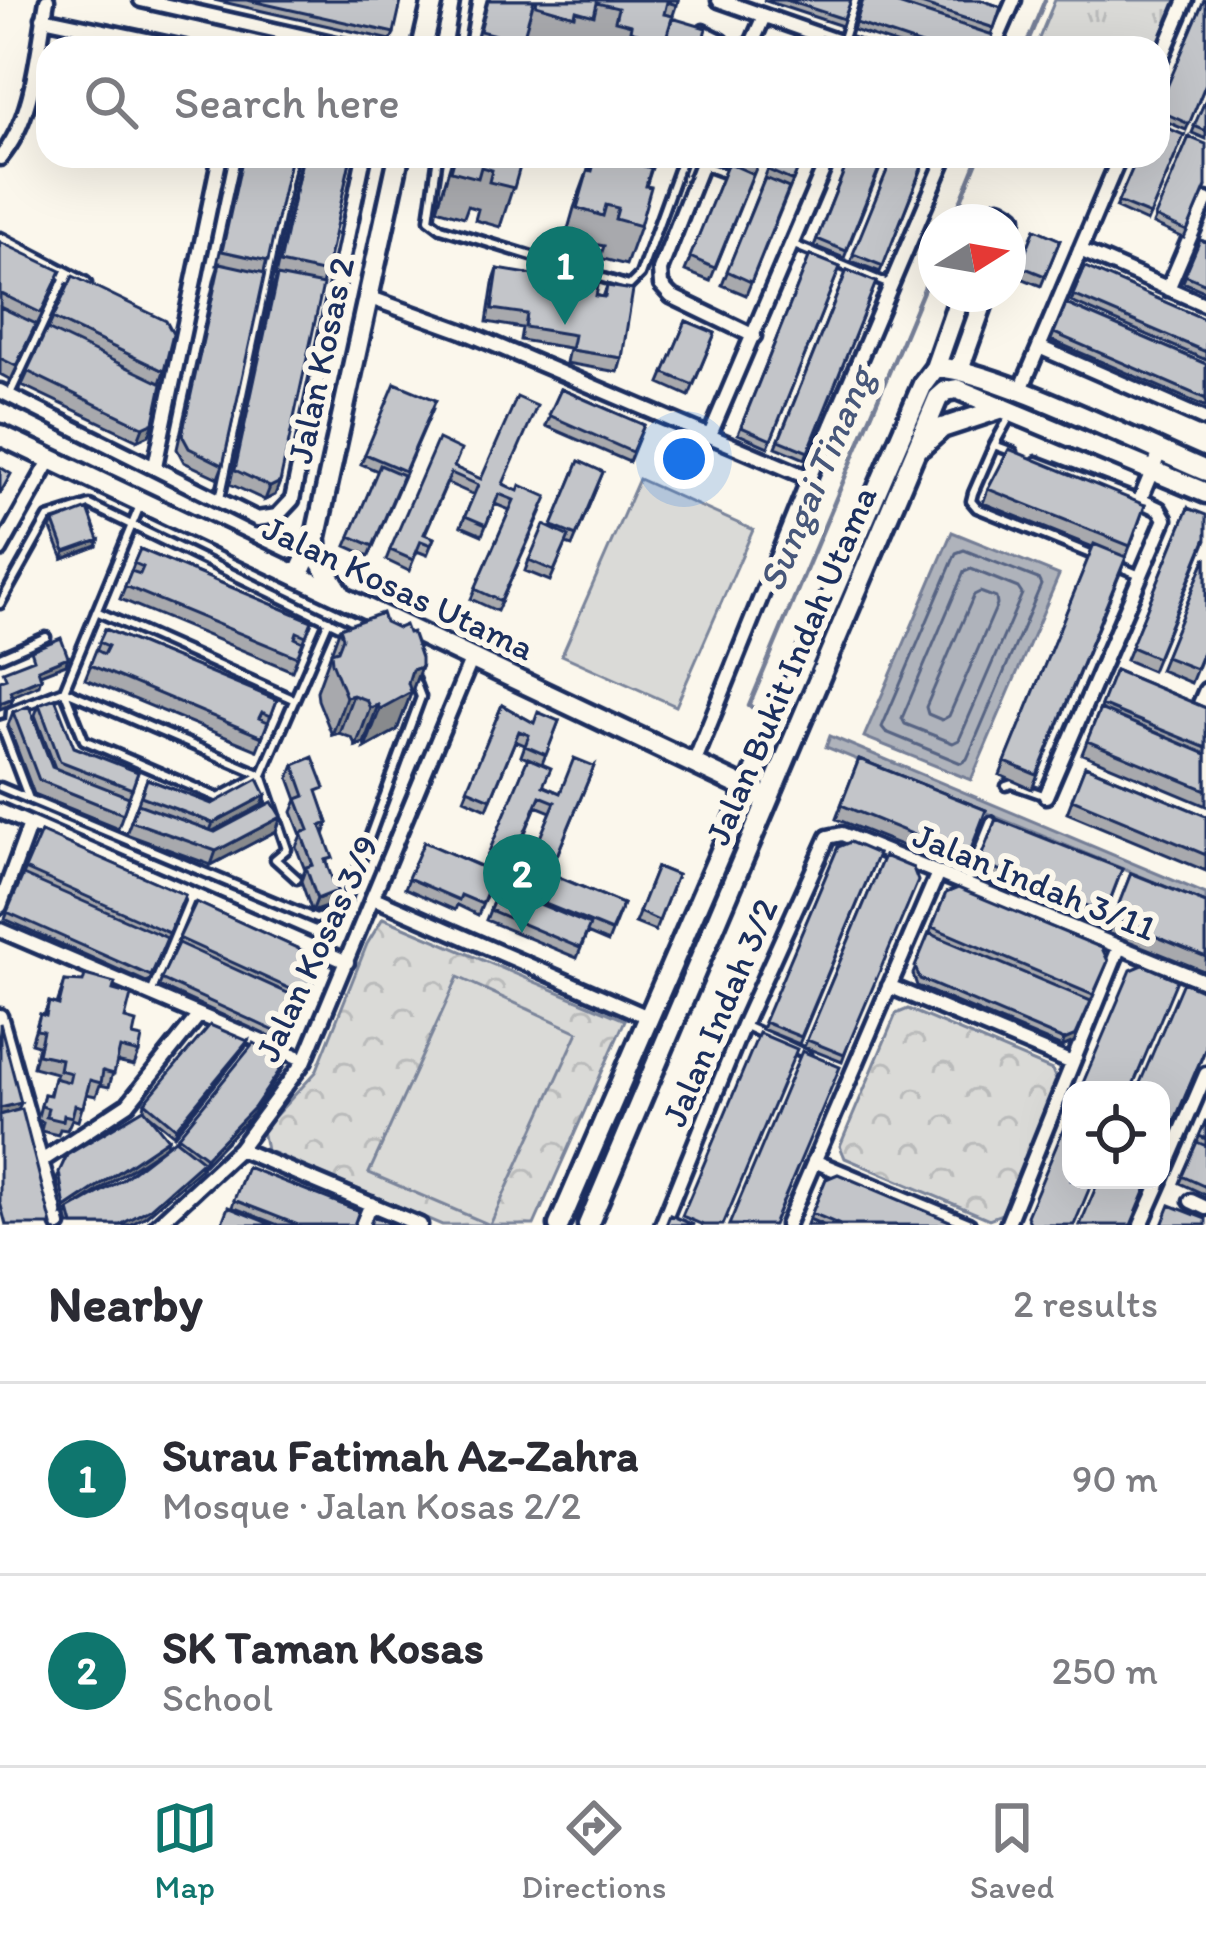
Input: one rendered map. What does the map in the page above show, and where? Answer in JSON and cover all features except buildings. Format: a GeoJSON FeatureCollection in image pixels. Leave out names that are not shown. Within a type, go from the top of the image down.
{"type":"FeatureCollection","features":[{"type":"Feature","properties":{"kind":"street"},"geometry":{"type":"LineString","coordinates":[[40,36],[46,0]]}},
{"type":"Feature","properties":{"kind":"street"},"geometry":{"type":"LineString","coordinates":[[141,0],[304,36]]}},
{"type":"Feature","properties":{"kind":"street"},"geometry":{"type":"LineString","coordinates":[[425,36],[433,0]]}},
{"type":"Feature","properties":{"kind":"street"},"geometry":{"type":"LineString","coordinates":[[719,0],[823,36]]}},
{"type":"Feature","properties":{"kind":"street"},"geometry":{"type":"LineString","coordinates":[[998,36],[1013,0]]}},
{"type":"Feature","properties":{"kind":"street"},"geometry":{"type":"LineString","coordinates":[[1170,38],[1186,0]]}},
{"type":"Feature","properties":{"kind":"street"},"geometry":{"type":"LineString","coordinates":[[755,36],[764,16]]}},
{"type":"Feature","properties":{"kind":"street"},"geometry":{"type":"LineString","coordinates":[[44,18],[129,36]]}},
{"type":"Feature","properties":{"kind":"street"},"geometry":{"type":"LineString","coordinates":[[0,158],[12,144],[25,107],[36,55]]}},
{"type":"Feature","properties":{"kind":"street"},"geometry":{"type":"LineString","coordinates":[[155,466],[217,168]]}},
{"type":"Feature","properties":{"kind":"street"},"geometry":{"type":"LineString","coordinates":[[5,393],[257,519],[277,516],[292,500],[361,168]]}},
{"type":"Feature","properties":{"kind":"street","name":"Jalan Kosas 2"},"geometry":{"type":"LineString","coordinates":[[298,576],[316,536],[396,168]]}},
{"type":"Feature","properties":{"kind":"street"},"geometry":{"type":"LineString","coordinates":[[701,168],[660,270],[661,285],[670,296],[754,335]]}},
{"type":"Feature","properties":{"kind":"street"},"geometry":{"type":"LineString","coordinates":[[710,436],[824,168]]}},
{"type":"Feature","properties":{"kind":"street"},"geometry":{"type":"LineString","coordinates":[[694,763],[941,168]]}},
{"type":"Feature","properties":{"kind":"street"},"geometry":{"type":"LineString","coordinates":[[1020,392],[1115,168]]}},
{"type":"Feature","properties":{"kind":"street"},"geometry":{"type":"LineString","coordinates":[[1168,289],[1206,200]]}},
{"type":"Feature","properties":{"kind":"street"},"geometry":{"type":"LineString","coordinates":[[0,240],[105,296]]}},
{"type":"Feature","properties":{"kind":"street"},"geometry":{"type":"LineString","coordinates":[[1080,250],[1206,305]]}},
{"type":"Feature","properties":{"kind":"street"},"geometry":{"type":"LineString","coordinates":[[368,297],[462,331],[809,478]]}},
{"type":"Feature","properties":{"kind":"street","name":"Jalan Bukit Indah Utama"},"geometry":{"type":"LineString","coordinates":[[560,1225],[954,312]]}},
{"type":"Feature","properties":{"kind":"street"},"geometry":{"type":"LineString","coordinates":[[959,369],[980,312]]}},
{"type":"Feature","properties":{"kind":"street"},"geometry":{"type":"LineString","coordinates":[[163,327],[182,337]]}},
{"type":"Feature","properties":{"kind":"street"},"geometry":{"type":"LineString","coordinates":[[1039,347],[1206,420]]}},
{"type":"Feature","properties":{"kind":"street","name":"Jalan Bukit Indah Utama"},"geometry":{"type":"LineString","coordinates":[[934,368],[959,369],[1020,392],[1156,461],[1206,493]]}},
{"type":"Feature","properties":{"kind":"street","name":"Jalan Bukit Indah Utama"},"geometry":{"type":"LineString","coordinates":[[588,1225],[938,398],[957,389],[1156,461],[1206,471]]}},
{"type":"Feature","properties":{"kind":"street"},"geometry":{"type":"LineString","coordinates":[[914,454],[942,428],[1007,410]]}},
{"type":"Feature","properties":{"kind":"street","name":"Jalan Kosas Utama"},"geometry":{"type":"LineString","coordinates":[[0,435],[770,799]]}},
{"type":"Feature","properties":{"kind":"street"},"geometry":{"type":"LineString","coordinates":[[0,550],[51,459]]}},
{"type":"Feature","properties":{"kind":"street"},"geometry":{"type":"LineString","coordinates":[[1046,796],[1165,519],[1159,508],[1140,500],[1156,461]]}},
{"type":"Feature","properties":{"kind":"street"},"geometry":{"type":"LineString","coordinates":[[262,559],[289,554],[316,536]]}},
{"type":"Feature","properties":{"kind":"street"},"geometry":{"type":"LineString","coordinates":[[316,536],[317,556],[344,598]]}},
{"type":"Feature","properties":{"kind":"street","name":"Jalan Kosas 3/9"},"geometry":{"type":"LineString","coordinates":[[157,1225],[239,1149],[305,1060],[472,658]]}},
{"type":"Feature","properties":{"kind":"street"},"geometry":{"type":"LineString","coordinates":[[1102,667],[1122,674]]}},
{"type":"Feature","properties":{"kind":"street"},"geometry":{"type":"LineString","coordinates":[[1180,698],[1203,708],[1206,690]]}},
{"type":"Feature","properties":{"kind":"street"},"geometry":{"type":"LineString","coordinates":[[1063,761],[1083,770]]}},
{"type":"Feature","properties":{"kind":"street"},"geometry":{"type":"LineString","coordinates":[[0,811],[347,962]]}},
{"type":"Feature","properties":{"kind":"street"},"geometry":{"type":"LineString","coordinates":[[0,906],[30,824]]}},
{"type":"Feature","properties":{"kind":"street","name":"Jalan Indah 3/11"},"geometry":{"type":"LineString","coordinates":[[842,834],[1206,982]]}},
{"type":"Feature","properties":{"kind":"street","name":"Jalan Indah 3/2"},"geometry":{"type":"LineString","coordinates":[[664,1224],[743,1025],[828,838],[842,834]]}},
{"type":"Feature","properties":{"kind":"street"},"geometry":{"type":"LineString","coordinates":[[787,1225],[938,873]]}},
{"type":"Feature","properties":{"kind":"street"},"geometry":{"type":"LineString","coordinates":[[374,898],[648,1017]]}},
{"type":"Feature","properties":{"kind":"street"},"geometry":{"type":"LineString","coordinates":[[0,929],[305,1060]]}},
{"type":"Feature","properties":{"kind":"street"},"geometry":{"type":"LineString","coordinates":[[1007,1225],[1119,948]]}},
{"type":"Feature","properties":{"kind":"street"},"geometry":{"type":"LineString","coordinates":[[889,986],[1072,1063]]}},
{"type":"Feature","properties":{"kind":"street"},"geometry":{"type":"LineString","coordinates":[[0,1016],[59,1225]]}},
{"type":"Feature","properties":{"kind":"street"},"geometry":{"type":"LineString","coordinates":[[40,1162],[128,1104],[199,1016]]}},
{"type":"Feature","properties":{"kind":"street"},"geometry":{"type":"LineString","coordinates":[[1170,1159],[1206,1074]]}},
{"type":"Feature","properties":{"kind":"street"},"geometry":{"type":"LineString","coordinates":[[239,1149],[420,1225]]}},
{"type":"Feature","properties":{"kind":"street"},"geometry":{"type":"LineString","coordinates":[[814,1161],[968,1225]]}},
{"type":"Feature","properties":{"kind":"street"},"geometry":{"type":"LineString","coordinates":[[1142,1225],[1157,1189]]}},
{"type":"Feature","properties":{"kind":"street"},"geometry":{"type":"LineString","coordinates":[[1191,1201],[1206,1208]]}},
{"type":"Feature","properties":{"kind":"street"},"geometry":{"type":"LineString","coordinates":[[362,1225],[371,1204]]}},
{"type":"Feature","properties":{"kind":"lane"},"geometry":{"type":"LineString","coordinates":[[460,36],[466,0]]}},
{"type":"Feature","properties":{"kind":"lane"},"geometry":{"type":"LineString","coordinates":[[850,36],[855,0]]}},
{"type":"Feature","properties":{"kind":"lane"},"geometry":{"type":"LineString","coordinates":[[692,26],[716,36]]}},
{"type":"Feature","properties":{"kind":"lane"},"geometry":{"type":"LineString","coordinates":[[220,501],[289,168]]}},
{"type":"Feature","properties":{"kind":"lane"},"geometry":{"type":"LineString","coordinates":[[436,168],[429,220],[441,228],[629,286],[640,275],[678,168]]}},
{"type":"Feature","properties":{"kind":"lane"},"geometry":{"type":"LineString","coordinates":[[720,168],[745,181]]}},
{"type":"Feature","properties":{"kind":"lane"},"geometry":{"type":"LineString","coordinates":[[791,244],[890,286]]}},
{"type":"Feature","properties":{"kind":"lane"},"geometry":{"type":"LineString","coordinates":[[5,393],[66,275]]}},
{"type":"Feature","properties":{"kind":"lane"},"geometry":{"type":"LineString","coordinates":[[20,325],[39,334]]}},
{"type":"Feature","properties":{"kind":"lane"},"geometry":{"type":"LineString","coordinates":[[151,390],[169,399]]}},
{"type":"Feature","properties":{"kind":"lane"},"geometry":{"type":"LineString","coordinates":[[1007,410],[971,501],[977,508],[1140,574]]}},
{"type":"Feature","properties":{"kind":"lane"},"geometry":{"type":"LineString","coordinates":[[994,445],[1015,452]]}},
{"type":"Feature","properties":{"kind":"lane"},"geometry":{"type":"LineString","coordinates":[[1036,460],[1140,500]]}},
{"type":"Feature","properties":{"kind":"lane"},"geometry":{"type":"LineString","coordinates":[[142,502],[64,689],[84,740],[219,798],[262,775],[329,620]]}},
{"type":"Feature","properties":{"kind":"lane"},"geometry":{"type":"LineString","coordinates":[[0,604],[48,518],[90,506],[349,630]]}},
{"type":"Feature","properties":{"kind":"lane"},"geometry":{"type":"LineString","coordinates":[[96,611],[293,699]]}},
{"type":"Feature","properties":{"kind":"lane"},"geometry":{"type":"LineString","coordinates":[[0,658],[46,637]]}},
{"type":"Feature","properties":{"kind":"lane"},"geometry":{"type":"LineString","coordinates":[[0,788],[316,919],[344,909],[422,697],[407,661]]}},
{"type":"Feature","properties":{"kind":"lane"},"geometry":{"type":"LineString","coordinates":[[28,799],[0,725],[10,722],[11,711],[64,689],[262,775],[287,849],[275,859],[297,879]]}},
{"type":"Feature","properties":{"kind":"lane"},"geometry":{"type":"LineString","coordinates":[[1006,786],[1046,796]]}},
{"type":"Feature","properties":{"kind":"lane"},"geometry":{"type":"LineString","coordinates":[[965,884],[991,821]]}},
{"type":"Feature","properties":{"kind":"lane"},"geometry":{"type":"LineString","coordinates":[[151,993],[192,895]]}},
{"type":"Feature","properties":{"kind":"lane"},"geometry":{"type":"LineString","coordinates":[[743,1025],[808,1055]]}},
{"type":"Feature","properties":{"kind":"green space"},"geometry":{"type":"Polygon","coordinates":[[[1055,0],[1176,0],[1161,36],[1040,36],[1055,0]]]}},
{"type":"Feature","properties":{"kind":"green space"},"geometry":{"type":"Polygon","coordinates":[[[639,479],[753,530],[676,706],[562,655],[639,479]]]}},
{"type":"Feature","properties":{"kind":"green space"},"geometry":{"type":"Polygon","coordinates":[[[383,918],[625,1020],[534,1225],[442,1225],[266,1150],[262,1130],[316,1072],[367,944],[383,918]]]}},
{"type":"Feature","properties":{"kind":"green space"},"geometry":{"type":"Polygon","coordinates":[[[458,977],[578,1032],[490,1225],[369,1173],[458,977]]]}},
{"type":"Feature","properties":{"kind":"green space"},"geometry":{"type":"Polygon","coordinates":[[[908,1009],[1052,1070],[1057,1082],[1002,1214],[989,1219],[845,1158],[840,1146],[896,1014],[908,1009]]]}},
{"type":"Feature","properties":{"kind":"water"},"geometry":{"type":"Polygon","coordinates":[[[952,532],[1059,575],[971,780],[864,737],[952,532]]]}},
{"type":"Feature","properties":{"kind":"water"},"geometry":{"type":"Polygon","coordinates":[[[830,736],[1206,894],[1206,903],[826,747],[830,736]]]}},
{"type":"Feature","properties":{"kind":"waterway","name":"Sungai Tinang"},"geometry":{"type":"LineString","coordinates":[[1030,36],[1045,0]]}},
{"type":"Feature","properties":{"kind":"waterway","name":"Sungai Tinang"},"geometry":{"type":"LineString","coordinates":[[959,204],[974,168]]}},
{"type":"Feature","properties":{"kind":"waterway","name":"Sungai Tinang"},"geometry":{"type":"LineString","coordinates":[[763,712],[749,706],[918,303]]}},
{"type":"Feature","properties":{"kind":"place","name":"Surau Fatimah Az-Zahra"},"geometry":{"type":"Point","coordinates":[565,325]}},
{"type":"Feature","properties":{"kind":"place","name":"SK Taman Kosas"},"geometry":{"type":"Point","coordinates":[522,933]}}]}
